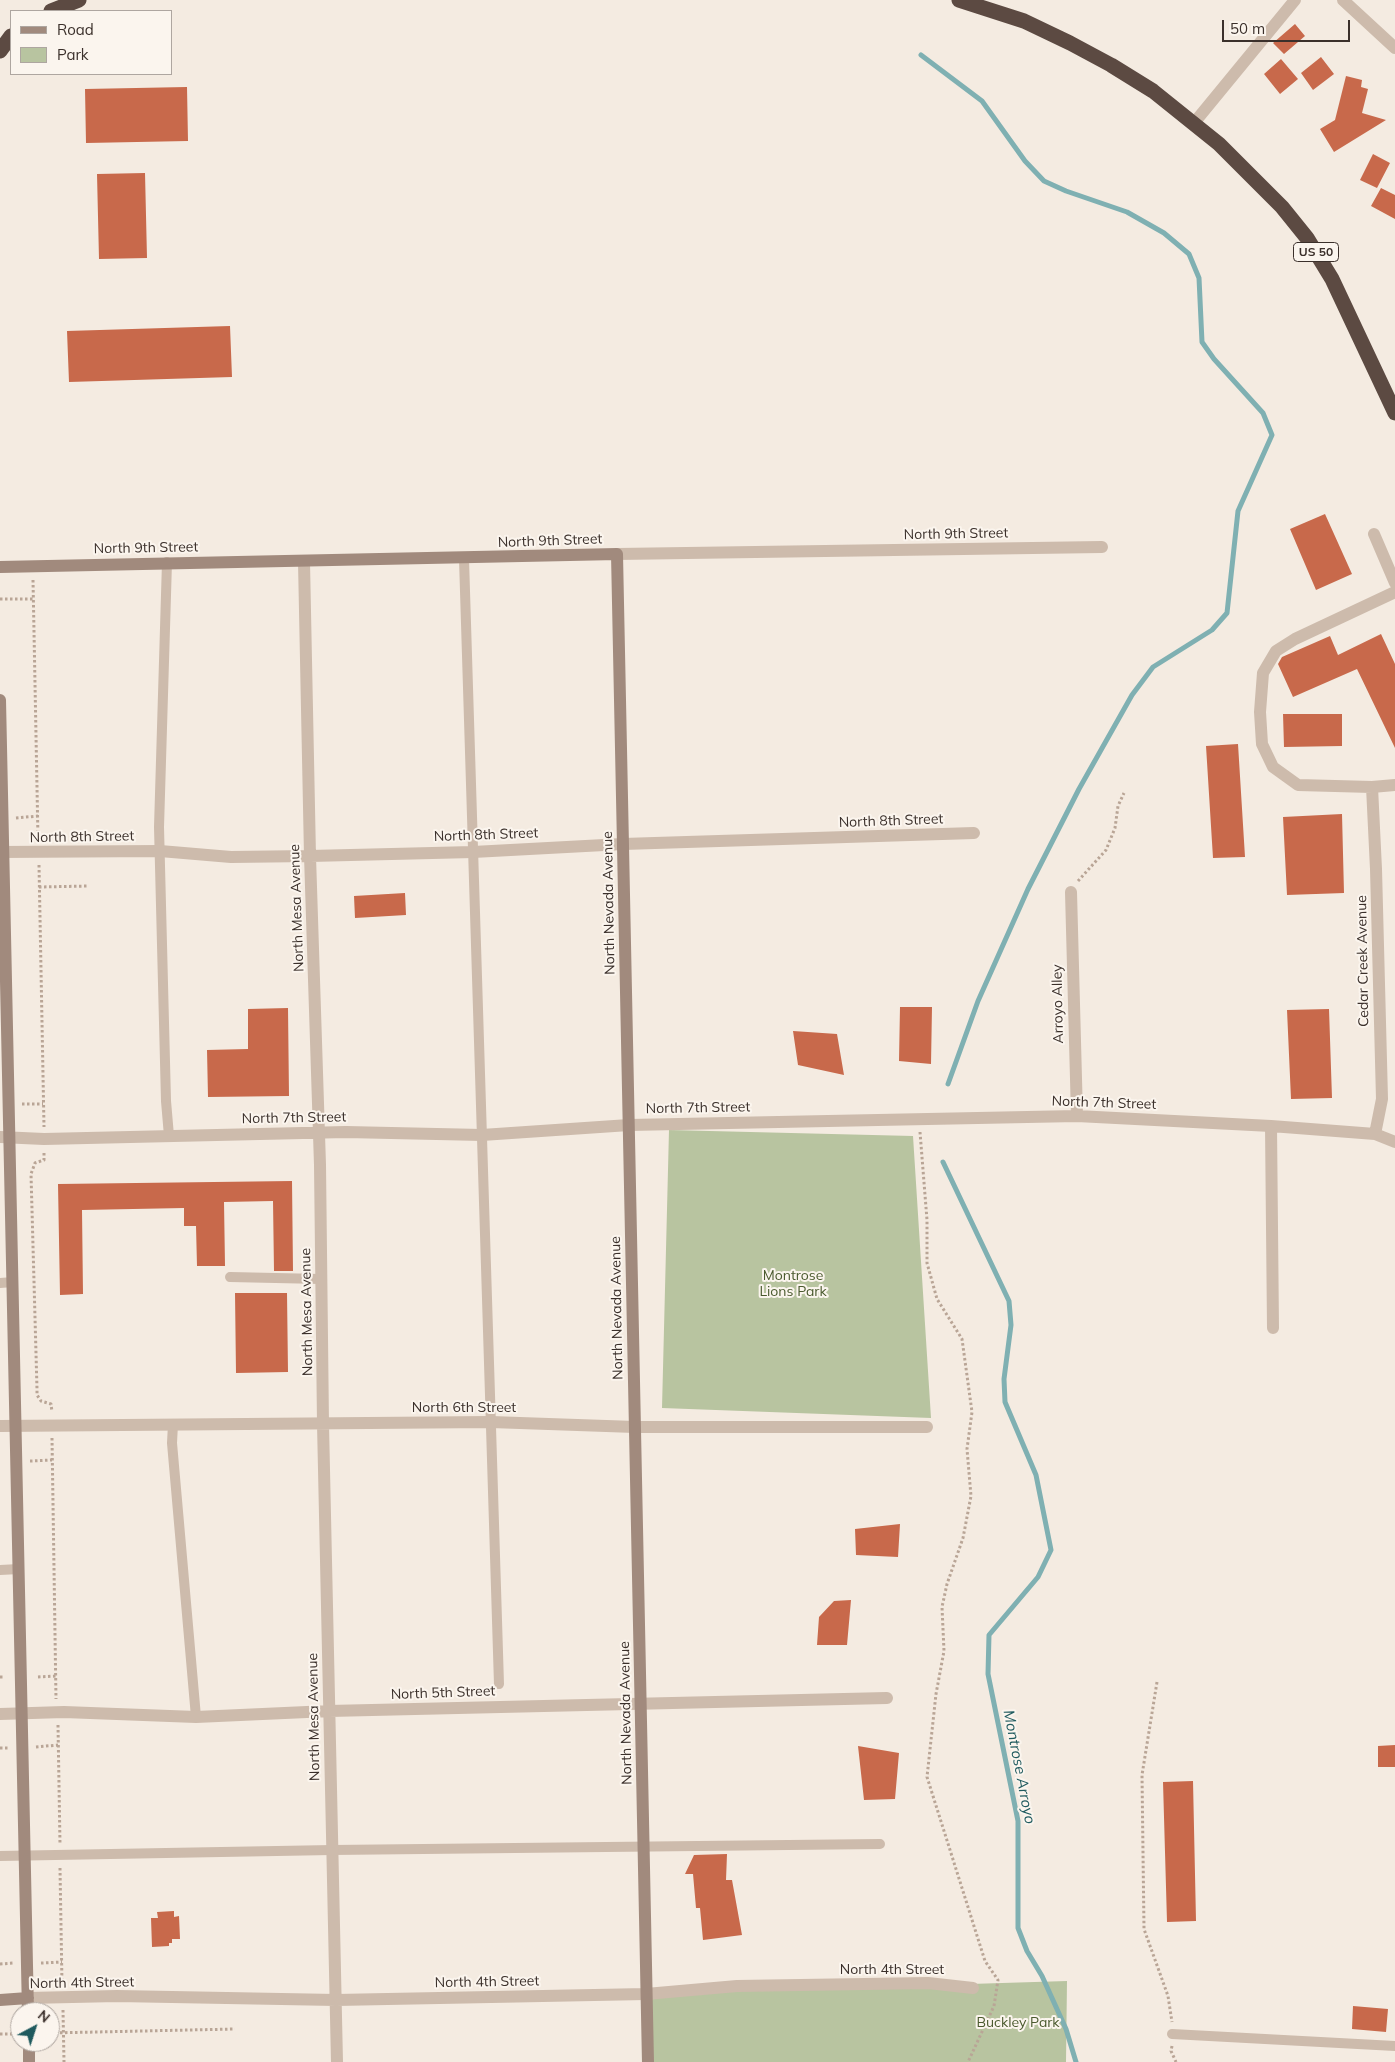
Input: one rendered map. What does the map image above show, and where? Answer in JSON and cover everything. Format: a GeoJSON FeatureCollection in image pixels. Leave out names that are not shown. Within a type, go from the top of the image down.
{"type":"FeatureCollection","features":[{"type":"Feature","properties":{"kind":"highway"},"geometry":{"type":"LineString","coordinates":[[54,10],[79,0]]}},
{"type":"Feature","properties":{"kind":"highway","name":"US 50"},"geometry":{"type":"LineString","coordinates":[[959,0],[1024,22],[1070,43],[1153,91],[1194,123],[1254,177],[1307,238],[1332,279],[1395,413]]}},
{"type":"Feature","properties":{"kind":"highway"},"geometry":{"type":"LineString","coordinates":[[0,51],[10,37]]}},
{"type":"Feature","properties":{"kind":"street"},"geometry":{"type":"LineString","coordinates":[[1194,123],[1295,0]]}},
{"type":"Feature","properties":{"kind":"street"},"geometry":{"type":"LineString","coordinates":[[1343,0],[1395,48]]}},
{"type":"Feature","properties":{"kind":"street"},"geometry":{"type":"LineString","coordinates":[[1374,534],[1395,583]]}},
{"type":"Feature","properties":{"kind":"street","name":"North 9th Street"},"geometry":{"type":"LineString","coordinates":[[0,567],[167,562],[304,562],[617,554],[1102,547]]}},
{"type":"Feature","properties":{"kind":"street","name":"North Nevada Avenue"},"geometry":{"type":"LineString","coordinates":[[617,554],[648,2062]]}},
{"type":"Feature","properties":{"kind":"street","name":"North Mesa Avenue"},"geometry":{"type":"LineString","coordinates":[[304,562],[337,2062]]}},
{"type":"Feature","properties":{"kind":"street"},"geometry":{"type":"LineString","coordinates":[[1395,592],[1295,639],[1276,650],[1263,673],[1260,712],[1262,744],[1273,767],[1298,784],[1372,787],[1395,785]]}},
{"type":"Feature","properties":{"kind":"street"},"geometry":{"type":"LineString","coordinates":[[0,700],[5,1137],[13,1282],[28,2002]]}},
{"type":"Feature","properties":{"kind":"street","name":"Cedar Creek Avenue"},"geometry":{"type":"LineString","coordinates":[[1372,787],[1382,1099],[1375,1134]]}},
{"type":"Feature","properties":{"kind":"street","name":"North 8th Street"},"geometry":{"type":"LineString","coordinates":[[2,852],[160,850],[231,857],[310,856],[473,852],[623,844],[974,833]]}},
{"type":"Feature","properties":{"kind":"street","name":"Arroyo Alley"},"geometry":{"type":"LineString","coordinates":[[1071,892],[1077,1116]]}},
{"type":"Feature","properties":{"kind":"street","name":"North 7th Street"},"geometry":{"type":"LineString","coordinates":[[5,1137],[44,1139],[318,1133],[482,1135],[629,1125],[1077,1116],[1271,1126],[1375,1134],[1395,1142]]}},
{"type":"Feature","properties":{"kind":"street"},"geometry":{"type":"LineString","coordinates":[[1271,1126],[1273,1328]]}},
{"type":"Feature","properties":{"kind":"street","name":"North 6th Street"},"geometry":{"type":"LineString","coordinates":[[0,1426],[491,1422],[635,1427],[927,1427]]}},
{"type":"Feature","properties":{"kind":"street","name":"North 5th Street"},"geometry":{"type":"LineString","coordinates":[[0,1714],[57,1712],[196,1717],[329,1711],[887,1698]]}},
{"type":"Feature","properties":{"kind":"street","name":"North 4th Street"},"geometry":{"type":"LineString","coordinates":[[0,2000],[117,1996],[336,2000],[646,1994],[737,1986],[928,1983],[973,1988]]}},
{"type":"Feature","properties":{"kind":"lane"},"geometry":{"type":"LineString","coordinates":[[464,559],[499,1684]]}},
{"type":"Feature","properties":{"kind":"lane"},"geometry":{"type":"LineString","coordinates":[[167,562],[159,827],[166,1101],[169,1136]]}},
{"type":"Feature","properties":{"kind":"lane"},"geometry":{"type":"LineString","coordinates":[[230,1277],[321,1279]]}},
{"type":"Feature","properties":{"kind":"lane"},"geometry":{"type":"LineString","coordinates":[[0,1283],[13,1282]]}},
{"type":"Feature","properties":{"kind":"lane"},"geometry":{"type":"LineString","coordinates":[[172,1424],[172,1444],[196,1717]]}},
{"type":"Feature","properties":{"kind":"lane"},"geometry":{"type":"LineString","coordinates":[[0,1570],[19,1569]]}},
{"type":"Feature","properties":{"kind":"lane"},"geometry":{"type":"LineString","coordinates":[[0,1856],[880,1844]]}},
{"type":"Feature","properties":{"kind":"lane"},"geometry":{"type":"LineString","coordinates":[[1172,2034],[1395,2046]]}},
{"type":"Feature","properties":{"kind":"path"},"geometry":{"type":"LineString","coordinates":[[33,566],[44,1160],[35,1163],[31,1174],[37,1395],[41,1401],[52,1404],[64,2062]]}},
{"type":"Feature","properties":{"kind":"path"},"geometry":{"type":"LineString","coordinates":[[0,599],[33,599]]}},
{"type":"Feature","properties":{"kind":"path"},"geometry":{"type":"LineString","coordinates":[[1071,892],[1078,880],[1106,850],[1115,828],[1118,806],[1124,793]]}},
{"type":"Feature","properties":{"kind":"path"},"geometry":{"type":"LineString","coordinates":[[7,818],[38,816]]}},
{"type":"Feature","properties":{"kind":"path"},"geometry":{"type":"LineString","coordinates":[[39,887],[89,886]]}},
{"type":"Feature","properties":{"kind":"path"},"geometry":{"type":"LineString","coordinates":[[920,1119],[927,1220],[927,1263],[937,1299],[962,1339],[972,1412],[967,1449],[971,1496],[963,1538],[947,1584],[942,1607],[944,1651],[936,1694],[927,1777],[985,1961],[998,1980],[994,2006],[968,2062]]}},
{"type":"Feature","properties":{"kind":"path"},"geometry":{"type":"LineString","coordinates":[[38,1677],[56,1676]]}},
{"type":"Feature","properties":{"kind":"path"},"geometry":{"type":"LineString","coordinates":[[1157,1682],[1142,1774],[1144,1929],[1168,1996],[1172,2017],[1172,2051],[1176,2062]]}},
{"type":"Feature","properties":{"kind":"path"},"geometry":{"type":"LineString","coordinates":[[63,2033],[235,2029]]}},
{"type":"Feature","properties":{"kind":"green space","name":"Montrose Lions Park"},"geometry":{"type":"Polygon","coordinates":[[[669,1130],[913,1136],[931,1418],[662,1408],[669,1130]]]}},
{"type":"Feature","properties":{"kind":"green space","name":"Buckley Park"},"geometry":{"type":"Polygon","coordinates":[[[1067,1981],[1066,2062],[648,2062],[646,1994],[1067,1981]]]}},
{"type":"Feature","properties":{"kind":"building"},"geometry":{"type":"Polygon","coordinates":[[[1295,24],[1305,36],[1284,54],[1273,43],[1295,24]]]}},
{"type":"Feature","properties":{"kind":"building"},"geometry":{"type":"Polygon","coordinates":[[[1321,57],[1334,74],[1313,90],[1301,73],[1321,57]]]}},
{"type":"Feature","properties":{"kind":"building"},"geometry":{"type":"Polygon","coordinates":[[[1281,59],[1298,79],[1280,94],[1264,74],[1281,59]]]}},
{"type":"Feature","properties":{"kind":"building"},"geometry":{"type":"Polygon","coordinates":[[[1346,76],[1362,80],[1361,87],[1368,89],[1362,113],[1386,120],[1334,152],[1320,129],[1335,120],[1346,76]]]}},
{"type":"Feature","properties":{"kind":"building"},"geometry":{"type":"Polygon","coordinates":[[[187,87],[188,141],[86,143],[85,89],[187,87]]]}},
{"type":"Feature","properties":{"kind":"building"},"geometry":{"type":"Polygon","coordinates":[[[1373,154],[1390,163],[1377,188],[1360,180],[1373,154]]]}},
{"type":"Feature","properties":{"kind":"building"},"geometry":{"type":"Polygon","coordinates":[[[145,173],[147,258],[99,259],[97,174],[145,173]]]}},
{"type":"Feature","properties":{"kind":"building"},"geometry":{"type":"Polygon","coordinates":[[[1381,188],[1395,195],[1395,219],[1371,206],[1381,188]]]}},
{"type":"Feature","properties":{"kind":"building"},"geometry":{"type":"Polygon","coordinates":[[[230,326],[232,377],[69,382],[67,331],[230,326]]]}},
{"type":"Feature","properties":{"kind":"building"},"geometry":{"type":"Polygon","coordinates":[[[1325,514],[1352,574],[1316,590],[1290,529],[1325,514]]]}},
{"type":"Feature","properties":{"kind":"building"},"geometry":{"type":"Polygon","coordinates":[[[1381,634],[1395,664],[1395,748],[1357,669],[1293,697],[1278,664],[1282,657],[1330,636],[1338,655],[1381,634]]]}},
{"type":"Feature","properties":{"kind":"building"},"geometry":{"type":"Polygon","coordinates":[[[1283,714],[1342,714],[1342,746],[1284,747],[1283,714]]]}},
{"type":"Feature","properties":{"kind":"building"},"geometry":{"type":"Polygon","coordinates":[[[1238,744],[1245,857],[1213,858],[1206,746],[1238,744]]]}},
{"type":"Feature","properties":{"kind":"building"},"geometry":{"type":"Polygon","coordinates":[[[1342,814],[1344,893],[1287,895],[1283,817],[1342,814]]]}},
{"type":"Feature","properties":{"kind":"building"},"geometry":{"type":"Polygon","coordinates":[[[405,893],[406,915],[355,918],[354,896],[405,893]]]}},
{"type":"Feature","properties":{"kind":"building"},"geometry":{"type":"Polygon","coordinates":[[[900,1007],[932,1007],[931,1064],[899,1061],[900,1007]]]}},
{"type":"Feature","properties":{"kind":"building"},"geometry":{"type":"Polygon","coordinates":[[[288,1008],[289,1096],[208,1097],[207,1050],[248,1049],[248,1009],[288,1008]]]}},
{"type":"Feature","properties":{"kind":"building"},"geometry":{"type":"Polygon","coordinates":[[[1329,1009],[1332,1098],[1291,1099],[1287,1010],[1329,1009]]]}},
{"type":"Feature","properties":{"kind":"building"},"geometry":{"type":"Polygon","coordinates":[[[793,1031],[837,1034],[844,1075],[798,1065],[793,1031]]]}},
{"type":"Feature","properties":{"kind":"building"},"geometry":{"type":"Polygon","coordinates":[[[292,1181],[293,1271],[274,1271],[273,1201],[224,1202],[225,1266],[197,1266],[196,1226],[184,1226],[184,1208],[82,1210],[83,1294],[60,1295],[58,1184],[292,1181]]]}},
{"type":"Feature","properties":{"kind":"building"},"geometry":{"type":"Polygon","coordinates":[[[235,1293],[287,1293],[288,1372],[236,1373],[235,1293]]]}},
{"type":"Feature","properties":{"kind":"building"},"geometry":{"type":"Polygon","coordinates":[[[900,1524],[898,1557],[856,1555],[855,1529],[900,1524]]]}},
{"type":"Feature","properties":{"kind":"building"},"geometry":{"type":"Polygon","coordinates":[[[851,1600],[847,1645],[817,1645],[819,1617],[834,1601],[851,1600]]]}},
{"type":"Feature","properties":{"kind":"building"},"geometry":{"type":"Polygon","coordinates":[[[1395,1745],[1395,1767],[1378,1767],[1378,1746],[1395,1745]]]}},
{"type":"Feature","properties":{"kind":"building"},"geometry":{"type":"Polygon","coordinates":[[[858,1746],[899,1753],[895,1799],[864,1800],[858,1746]]]}},
{"type":"Feature","properties":{"kind":"building"},"geometry":{"type":"Polygon","coordinates":[[[1193,1781],[1196,1921],[1167,1922],[1163,1782],[1193,1781]]]}},
{"type":"Feature","properties":{"kind":"building"},"geometry":{"type":"Polygon","coordinates":[[[727,1854],[726,1880],[732,1880],[742,1935],[703,1940],[700,1908],[696,1908],[693,1874],[685,1874],[694,1855],[727,1854]]]}},
{"type":"Feature","properties":{"kind":"building"},"geometry":{"type":"Polygon","coordinates":[[[174,1911],[174,1917],[179,1916],[180,1939],[172,1939],[172,1943],[169,1943],[169,1946],[152,1947],[151,1918],[158,1918],[157,1912],[174,1911]]]}},
{"type":"Feature","properties":{"kind":"building"},"geometry":{"type":"Polygon","coordinates":[[[1353,2006],[1388,2009],[1386,2032],[1352,2029],[1353,2006]]]}},
{"type":"Feature","properties":{"kind":"waterway"},"geometry":{"type":"LineString","coordinates":[[921,55],[982,101],[1025,161],[1044,181],[1066,191],[1127,212],[1164,233],[1189,254],[1199,278],[1202,342],[1214,359],[1263,413],[1272,435],[1238,511],[1227,613],[1212,630],[1153,667],[1132,695],[1079,789],[1028,889],[978,1001],[948,1084]]}},
{"type":"Feature","properties":{"kind":"waterway","name":"Montrose Arroyo"},"geometry":{"type":"LineString","coordinates":[[943,1162],[1009,1301],[1011,1325],[1004,1379],[1005,1402],[1036,1475],[1051,1550],[1038,1577],[989,1635],[988,1674],[1018,1821],[1018,1928],[1027,1951],[1042,1976],[1066,2029],[1076,2062]]}}]}
